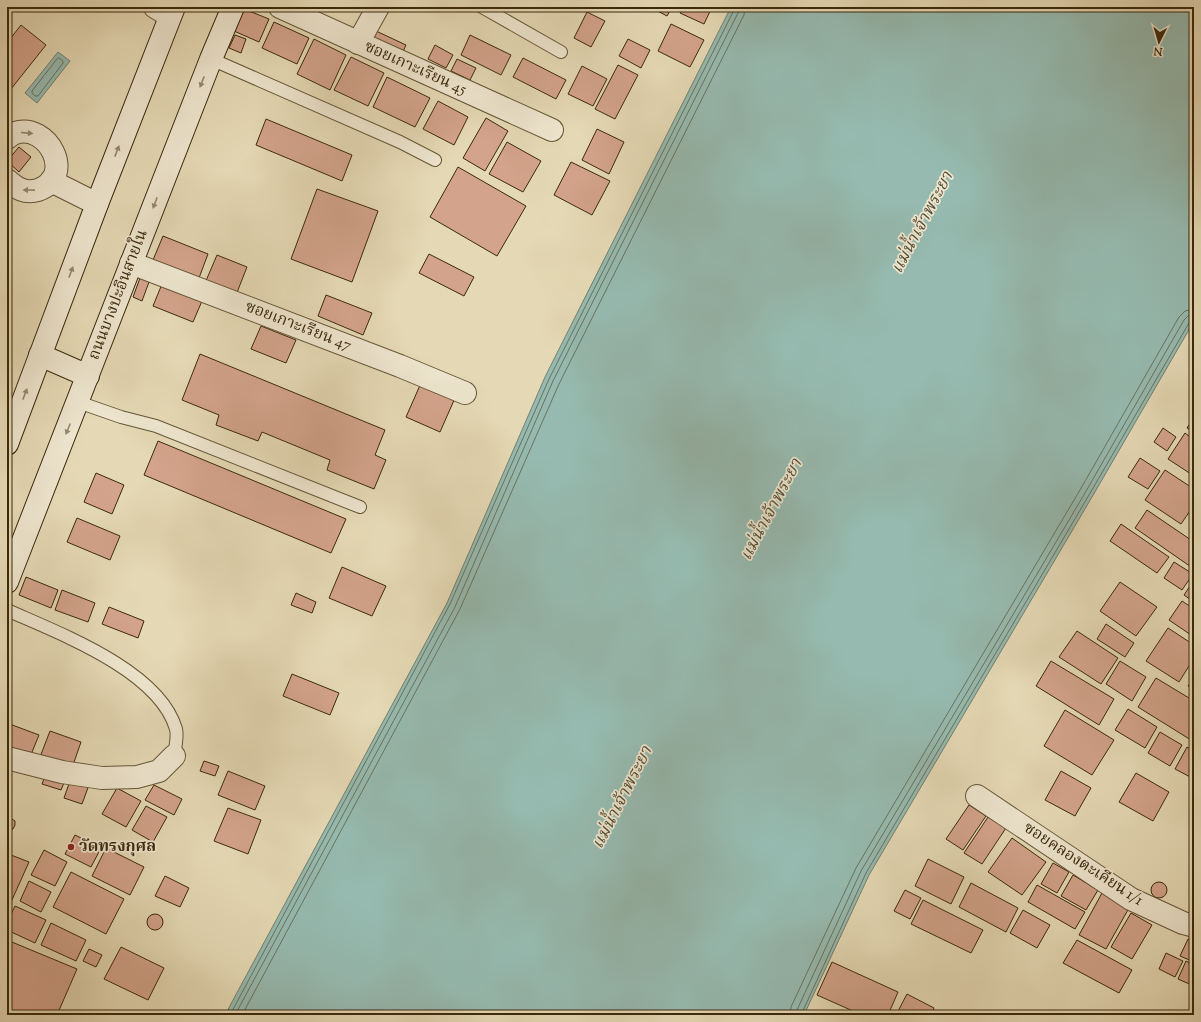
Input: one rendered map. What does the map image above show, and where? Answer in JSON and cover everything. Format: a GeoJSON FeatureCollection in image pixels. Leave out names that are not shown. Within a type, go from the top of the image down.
{"type":"FeatureCollection","features":[{"type":"Feature","properties":{"kind":"street","name":"ถนนบางปะอินสายใน"},"geometry":{"type":"LineString","coordinates":[[7,582],[211,59],[233,7]]}},
{"type":"Feature","properties":{"kind":"street","name":"ซอยเกาะเรียน 45"},"geometry":{"type":"LineString","coordinates":[[280,7],[552,130]]}},
{"type":"Feature","properties":{"kind":"street"},"geometry":{"type":"LineString","coordinates":[[358,43],[378,7]]}},
{"type":"Feature","properties":{"kind":"street"},"geometry":{"type":"LineString","coordinates":[[7,444],[97,204],[166,10]]}},
{"type":"Feature","properties":{"kind":"street"},"geometry":{"type":"LineString","coordinates":[[7,138],[15,133],[26,132],[38,135],[52,148],[56,159],[56,171],[51,181],[44,188],[34,191],[24,191],[15,187],[7,180]]}},
{"type":"Feature","properties":{"kind":"street"},"geometry":{"type":"LineString","coordinates":[[51,181],[97,204]]}},
{"type":"Feature","properties":{"kind":"street","name":"ซอยเกาะเรียน 47"},"geometry":{"type":"LineString","coordinates":[[131,263],[400,366],[465,393]]}},
{"type":"Feature","properties":{"kind":"street"},"geometry":{"type":"LineString","coordinates":[[40,355],[88,376]]}},
{"type":"Feature","properties":{"kind":"street"},"geometry":{"type":"LineString","coordinates":[[7,758],[62,772],[102,778],[137,778],[159,771],[174,756]]}},
{"type":"Feature","properties":{"kind":"street","name":"ซอยคลองตะเคียน 1/1"},"geometry":{"type":"LineString","coordinates":[[977,796],[1131,899],[1183,923],[1194,926]]}},
{"type":"Feature","properties":{"kind":"lane"},"geometry":{"type":"LineString","coordinates":[[482,7],[561,52]]}},
{"type":"Feature","properties":{"kind":"lane"},"geometry":{"type":"LineString","coordinates":[[211,59],[400,142],[435,160]]}},
{"type":"Feature","properties":{"kind":"lane"},"geometry":{"type":"LineString","coordinates":[[78,402],[121,417],[156,426],[360,507]]}},
{"type":"Feature","properties":{"kind":"lane"},"geometry":{"type":"LineString","coordinates":[[7,610],[90,647],[135,676],[164,704],[176,730],[174,756]]}},
{"type":"Feature","properties":{"kind":"water","name":"แม่น้ำเจ้าพระยา"},"geometry":{"type":"Polygon","coordinates":[[[731,7],[1194,7],[1194,321],[869,875],[804,1015],[225,1015],[447,603],[545,377],[731,7]]]}},
{"type":"Feature","properties":{"kind":"water"},"geometry":{"type":"Polygon","coordinates":[[[58,52],[70,61],[37,103],[25,93],[58,52]]]}},
{"type":"Feature","properties":{"kind":"building"},"geometry":{"type":"Polygon","coordinates":[[[650,7],[672,7],[667,16],[650,7]]]}},
{"type":"Feature","properties":{"kind":"building"},"geometry":{"type":"Polygon","coordinates":[[[683,7],[712,7],[704,24],[680,13],[683,7]]]}},
{"type":"Feature","properties":{"kind":"building"},"geometry":{"type":"Polygon","coordinates":[[[244,9],[269,19],[259,42],[234,31],[244,9]]]}},
{"type":"Feature","properties":{"kind":"building"},"geometry":{"type":"Polygon","coordinates":[[[587,12],[605,21],[591,47],[574,38],[587,12]]]}},
{"type":"Feature","properties":{"kind":"building"},"geometry":{"type":"Polygon","coordinates":[[[274,22],[309,38],[297,64],[262,48],[274,22]]]}},
{"type":"Feature","properties":{"kind":"building"},"geometry":{"type":"Polygon","coordinates":[[[671,24],[704,40],[690,67],[658,51],[671,24]]]}},
{"type":"Feature","properties":{"kind":"building"},"geometry":{"type":"Polygon","coordinates":[[[21,25],[46,45],[7,94],[7,43],[21,25]]]}},
{"type":"Feature","properties":{"kind":"building"},"geometry":{"type":"Polygon","coordinates":[[[376,31],[406,45],[400,58],[370,44],[376,31]]]}},
{"type":"Feature","properties":{"kind":"building"},"geometry":{"type":"Polygon","coordinates":[[[235,35],[246,39],[241,53],[229,48],[235,35]]]}},
{"type":"Feature","properties":{"kind":"building"},"geometry":{"type":"Polygon","coordinates":[[[470,35],[511,55],[501,75],[461,55],[470,35]]]}},
{"type":"Feature","properties":{"kind":"building"},"geometry":{"type":"Polygon","coordinates":[[[314,39],[346,55],[330,90],[297,74],[314,39]]]}},
{"type":"Feature","properties":{"kind":"building"},"geometry":{"type":"Polygon","coordinates":[[[628,39],[650,50],[641,68],[619,56],[628,39]]]}},
{"type":"Feature","properties":{"kind":"building"},"geometry":{"type":"Polygon","coordinates":[[[435,45],[453,55],[446,68],[428,59],[435,45]]]}},
{"type":"Feature","properties":{"kind":"building"},"geometry":{"type":"Polygon","coordinates":[[[351,57],[384,73],[368,106],[334,90],[351,57]]]}},
{"type":"Feature","properties":{"kind":"building"},"geometry":{"type":"Polygon","coordinates":[[[523,58],[566,80],[556,99],[513,77],[523,58]]]}},
{"type":"Feature","properties":{"kind":"building"},"geometry":{"type":"Polygon","coordinates":[[[457,59],[476,68],[470,80],[451,71],[457,59]]]}},
{"type":"Feature","properties":{"kind":"building"},"geometry":{"type":"Polygon","coordinates":[[[618,65],[638,75],[615,119],[595,109],[618,65]]]}},
{"type":"Feature","properties":{"kind":"building"},"geometry":{"type":"Polygon","coordinates":[[[582,66],[607,79],[593,106],[568,94],[582,66]]]}},
{"type":"Feature","properties":{"kind":"building"},"geometry":{"type":"Polygon","coordinates":[[[387,77],[430,98],[415,127],[373,107],[387,77]]]}},
{"type":"Feature","properties":{"kind":"building"},"geometry":{"type":"Polygon","coordinates":[[[438,101],[468,117],[454,145],[423,129],[438,101]]]}},
{"type":"Feature","properties":{"kind":"building"},"geometry":{"type":"Polygon","coordinates":[[[486,118],[508,131],[485,171],[463,158],[486,118]]]}},
{"type":"Feature","properties":{"kind":"building"},"geometry":{"type":"Polygon","coordinates":[[[266,119],[352,155],[342,181],[256,145],[266,119]]]}},
{"type":"Feature","properties":{"kind":"building"},"geometry":{"type":"Polygon","coordinates":[[[597,129],[624,142],[609,174],[582,160],[597,129]]]}},
{"type":"Feature","properties":{"kind":"building"},"geometry":{"type":"Polygon","coordinates":[[[507,142],[541,161],[523,192],[489,174],[507,142]]]}},
{"type":"Feature","properties":{"kind":"building"},"geometry":{"type":"Polygon","coordinates":[[[19,147],[31,157],[19,172],[7,161],[19,147]]]}},
{"type":"Feature","properties":{"kind":"building"},"geometry":{"type":"Polygon","coordinates":[[[571,162],[610,181],[592,215],[554,195],[571,162]]]}},
{"type":"Feature","properties":{"kind":"building"},"geometry":{"type":"Polygon","coordinates":[[[458,167],[526,206],[497,256],[430,217],[458,167]]]}},
{"type":"Feature","properties":{"kind":"building"},"geometry":{"type":"Polygon","coordinates":[[[317,189],[378,211],[352,282],[291,259],[317,189]]]}},
{"type":"Feature","properties":{"kind":"building"},"geometry":{"type":"Polygon","coordinates":[[[163,236],[208,254],[199,278],[153,260],[163,236]]]}},
{"type":"Feature","properties":{"kind":"building"},"geometry":{"type":"Polygon","coordinates":[[[429,254],[474,277],[464,296],[419,273],[429,254]]]}},
{"type":"Feature","properties":{"kind":"building"},"geometry":{"type":"Polygon","coordinates":[[[217,255],[247,267],[236,295],[205,283],[217,255]]]}},
{"type":"Feature","properties":{"kind":"building"},"geometry":{"type":"Polygon","coordinates":[[[140,278],[149,282],[142,301],[133,297],[140,278]]]}},
{"type":"Feature","properties":{"kind":"building"},"geometry":{"type":"Polygon","coordinates":[[[162,284],[202,301],[193,322],[153,306],[162,284]]]}},
{"type":"Feature","properties":{"kind":"building"},"geometry":{"type":"Polygon","coordinates":[[[326,295],[372,313],[363,335],[318,316],[326,295]]]}},
{"type":"Feature","properties":{"kind":"building"},"geometry":{"type":"Polygon","coordinates":[[[261,326],[296,340],[286,363],[251,349],[261,326]]]}},
{"type":"Feature","properties":{"kind":"building"},"geometry":{"type":"Polygon","coordinates":[[[200,354],[385,430],[375,455],[386,460],[374,489],[327,470],[330,460],[262,432],[258,441],[216,425],[219,415],[182,400],[200,354]]]}},
{"type":"Feature","properties":{"kind":"building"},"geometry":{"type":"Polygon","coordinates":[[[421,383],[455,398],[440,432],[406,417],[421,383]]]}},
{"type":"Feature","properties":{"kind":"building"},"geometry":{"type":"Polygon","coordinates":[[[1194,417],[1194,432],[1187,428],[1194,417]]]}},
{"type":"Feature","properties":{"kind":"building"},"geometry":{"type":"Polygon","coordinates":[[[1163,428],[1176,437],[1167,451],[1154,442],[1163,428]]]}},
{"type":"Feature","properties":{"kind":"building"},"geometry":{"type":"Polygon","coordinates":[[[1185,433],[1194,440],[1194,476],[1168,459],[1185,433]]]}},
{"type":"Feature","properties":{"kind":"building"},"geometry":{"type":"Polygon","coordinates":[[[158,441],[346,519],[331,553],[144,475],[158,441]]]}},
{"type":"Feature","properties":{"kind":"building"},"geometry":{"type":"Polygon","coordinates":[[[1140,458],[1160,471],[1148,489],[1128,477],[1140,458]]]}},
{"type":"Feature","properties":{"kind":"building"},"geometry":{"type":"Polygon","coordinates":[[[1165,470],[1194,489],[1194,505],[1181,524],[1145,500],[1165,470]]]}},
{"type":"Feature","properties":{"kind":"building"},"geometry":{"type":"Polygon","coordinates":[[[96,473],[124,485],[112,514],[84,502],[96,473]]]}},
{"type":"Feature","properties":{"kind":"building"},"geometry":{"type":"Polygon","coordinates":[[[1147,510],[1194,542],[1194,569],[1135,528],[1147,510]]]}},
{"type":"Feature","properties":{"kind":"building"},"geometry":{"type":"Polygon","coordinates":[[[77,518],[120,536],[110,560],[67,542],[77,518]]]}},
{"type":"Feature","properties":{"kind":"building"},"geometry":{"type":"Polygon","coordinates":[[[1121,524],[1169,557],[1157,573],[1110,541],[1121,524]]]}},
{"type":"Feature","properties":{"kind":"building"},"geometry":{"type":"Polygon","coordinates":[[[1174,562],[1193,574],[1182,590],[1164,578],[1174,562]]]}},
{"type":"Feature","properties":{"kind":"building"},"geometry":{"type":"Polygon","coordinates":[[[342,567],[386,586],[372,616],[329,598],[342,567]]]}},
{"type":"Feature","properties":{"kind":"building"},"geometry":{"type":"Polygon","coordinates":[[[26,577],[58,590],[51,608],[19,595],[26,577]]]}},
{"type":"Feature","properties":{"kind":"building"},"geometry":{"type":"Polygon","coordinates":[[[1194,580],[1194,602],[1184,595],[1194,580]]]}},
{"type":"Feature","properties":{"kind":"building"},"geometry":{"type":"Polygon","coordinates":[[[1120,582],[1157,607],[1136,636],[1100,611],[1120,582]]]}},
{"type":"Feature","properties":{"kind":"building"},"geometry":{"type":"Polygon","coordinates":[[[62,590],[95,603],[88,622],[55,610],[62,590]]]}},
{"type":"Feature","properties":{"kind":"building"},"geometry":{"type":"Polygon","coordinates":[[[296,593],[316,602],[312,613],[291,605],[296,593]]]}},
{"type":"Feature","properties":{"kind":"building"},"geometry":{"type":"Polygon","coordinates":[[[1182,601],[1194,609],[1194,637],[1169,620],[1182,601]]]}},
{"type":"Feature","properties":{"kind":"building"},"geometry":{"type":"Polygon","coordinates":[[[109,607],[144,621],[138,638],[102,624],[109,607]]]}},
{"type":"Feature","properties":{"kind":"building"},"geometry":{"type":"Polygon","coordinates":[[[1106,624],[1134,643],[1125,657],[1097,639],[1106,624]]]}},
{"type":"Feature","properties":{"kind":"building"},"geometry":{"type":"Polygon","coordinates":[[[1168,628],[1194,645],[1194,658],[1179,682],[1146,661],[1168,628]]]}},
{"type":"Feature","properties":{"kind":"building"},"geometry":{"type":"Polygon","coordinates":[[[1077,631],[1118,658],[1101,684],[1059,657],[1077,631]]]}},
{"type":"Feature","properties":{"kind":"building"},"geometry":{"type":"Polygon","coordinates":[[[1051,661],[1114,699],[1099,725],[1036,686],[1051,661]]]}},
{"type":"Feature","properties":{"kind":"building"},"geometry":{"type":"Polygon","coordinates":[[[1120,661],[1146,677],[1132,701],[1106,684],[1120,661]]]}},
{"type":"Feature","properties":{"kind":"building"},"geometry":{"type":"Polygon","coordinates":[[[292,674],[339,693],[330,715],[283,696],[292,674]]]}},
{"type":"Feature","properties":{"kind":"building"},"geometry":{"type":"Polygon","coordinates":[[[1194,677],[1194,690],[1188,686],[1194,677]]]}},
{"type":"Feature","properties":{"kind":"building"},"geometry":{"type":"Polygon","coordinates":[[[1156,678],[1194,701],[1194,734],[1191,740],[1138,707],[1156,678]]]}},
{"type":"Feature","properties":{"kind":"building"},"geometry":{"type":"Polygon","coordinates":[[[1128,709],[1157,727],[1145,748],[1115,730],[1128,709]]]}},
{"type":"Feature","properties":{"kind":"building"},"geometry":{"type":"Polygon","coordinates":[[[1065,710],[1114,740],[1092,775],[1044,746],[1065,710]]]}},
{"type":"Feature","properties":{"kind":"building"},"geometry":{"type":"Polygon","coordinates":[[[7,723],[39,735],[30,757],[7,748],[7,723]]]}},
{"type":"Feature","properties":{"kind":"building"},"geometry":{"type":"Polygon","coordinates":[[[50,731],[81,742],[72,768],[40,757],[50,731]]]}},
{"type":"Feature","properties":{"kind":"building"},"geometry":{"type":"Polygon","coordinates":[[[1160,732],[1182,745],[1170,766],[1148,753],[1160,732]]]}},
{"type":"Feature","properties":{"kind":"building"},"geometry":{"type":"Polygon","coordinates":[[[1187,747],[1194,751],[1194,779],[1175,769],[1187,747]]]}},
{"type":"Feature","properties":{"kind":"building"},"geometry":{"type":"Polygon","coordinates":[[[204,761],[219,766],[215,776],[200,771],[204,761]]]}},
{"type":"Feature","properties":{"kind":"building"},"geometry":{"type":"Polygon","coordinates":[[[47,771],[66,778],[61,790],[42,784],[47,771]]]}},
{"type":"Feature","properties":{"kind":"building"},"geometry":{"type":"Polygon","coordinates":[[[228,771],[265,786],[255,810],[218,795],[228,771]]]}},
{"type":"Feature","properties":{"kind":"building"},"geometry":{"type":"Polygon","coordinates":[[[1061,771],[1091,788],[1075,816],[1045,800],[1061,771]]]}},
{"type":"Feature","properties":{"kind":"building"},"geometry":{"type":"Polygon","coordinates":[[[1136,773],[1169,792],[1153,821],[1119,802],[1136,773]]]}},
{"type":"Feature","properties":{"kind":"building"},"geometry":{"type":"Polygon","coordinates":[[[71,778],[89,785],[82,804],[64,798],[71,778]]]}},
{"type":"Feature","properties":{"kind":"building"},"geometry":{"type":"Polygon","coordinates":[[[154,785],[182,799],[174,815],[145,800],[154,785]]]}},
{"type":"Feature","properties":{"kind":"building"},"geometry":{"type":"Polygon","coordinates":[[[117,788],[141,801],[126,827],[102,814],[117,788]]]}},
{"type":"Feature","properties":{"kind":"building"},"geometry":{"type":"Polygon","coordinates":[[[969,805],[986,816],[963,850],[946,839],[969,805]]]}},
{"type":"Feature","properties":{"kind":"building"},"geometry":{"type":"Polygon","coordinates":[[[146,806],[167,817],[153,842],[132,830],[146,806]]]}},
{"type":"Feature","properties":{"kind":"building"},"geometry":{"type":"Polygon","coordinates":[[[228,808],[261,820],[248,854],[214,841],[228,808]]]}},
{"type":"Feature","properties":{"kind":"building"},"geometry":{"type":"Polygon","coordinates":[[[9,817],[15,821],[15,825],[13,829],[9,831],[7,830],[7,818],[9,817]]]}},
{"type":"Feature","properties":{"kind":"building"},"geometry":{"type":"Polygon","coordinates":[[[988,817],[1006,828],[982,864],[964,853],[988,817]]]}},
{"type":"Feature","properties":{"kind":"building"},"geometry":{"type":"Polygon","coordinates":[[[75,835],[101,848],[91,867],[65,854],[75,835]]]}},
{"type":"Feature","properties":{"kind":"building"},"geometry":{"type":"Polygon","coordinates":[[[1012,838],[1046,862],[1022,895],[988,872],[1012,838]]]}},
{"type":"Feature","properties":{"kind":"building"},"geometry":{"type":"Polygon","coordinates":[[[106,848],[144,867],[130,895],[92,876],[106,848]]]}},
{"type":"Feature","properties":{"kind":"building"},"geometry":{"type":"Polygon","coordinates":[[[44,850],[67,862],[55,886],[31,875],[44,850]]]}},
{"type":"Feature","properties":{"kind":"building"},"geometry":{"type":"Polygon","coordinates":[[[11,855],[29,862],[7,911],[7,864],[11,855]]]}},
{"type":"Feature","properties":{"kind":"building"},"geometry":{"type":"Polygon","coordinates":[[[928,859],[964,877],[951,904],[915,886],[928,859]]]}},
{"type":"Feature","properties":{"kind":"building"},"geometry":{"type":"Polygon","coordinates":[[[1053,863],[1069,872],[1057,893],[1041,884],[1053,863]]]}},
{"type":"Feature","properties":{"kind":"building"},"geometry":{"type":"Polygon","coordinates":[[[71,872],[124,899],[106,934],[53,907],[71,872]]]}},
{"type":"Feature","properties":{"kind":"building"},"geometry":{"type":"Polygon","coordinates":[[[1073,875],[1098,890],[1086,910],[1061,896],[1073,875]]]}},
{"type":"Feature","properties":{"kind":"building"},"geometry":{"type":"Polygon","coordinates":[[[165,876],[189,888],[180,907],[155,896],[165,876]]]}},
{"type":"Feature","properties":{"kind":"building"},"geometry":{"type":"Polygon","coordinates":[[[29,881],[51,892],[41,912],[20,901],[29,881]]]}},
{"type":"Feature","properties":{"kind":"building"},"geometry":{"type":"Polygon","coordinates":[[[1159,882],[1165,884],[1167,890],[1165,896],[1159,898],[1153,896],[1151,890],[1153,884],[1159,882]]]}},
{"type":"Feature","properties":{"kind":"building"},"geometry":{"type":"Polygon","coordinates":[[[971,883],[1018,908],[1006,932],[959,907],[971,883]]]}},
{"type":"Feature","properties":{"kind":"building"},"geometry":{"type":"Polygon","coordinates":[[[1037,885],[1085,912],[1075,929],[1028,902],[1037,885]]]}},
{"type":"Feature","properties":{"kind":"building"},"geometry":{"type":"Polygon","coordinates":[[[905,890],[921,898],[910,919],[894,911],[905,890]]]}},
{"type":"Feature","properties":{"kind":"building"},"geometry":{"type":"Polygon","coordinates":[[[1102,893],[1129,908],[1106,949],[1079,935],[1102,893]]]}},
{"type":"Feature","properties":{"kind":"building"},"geometry":{"type":"Polygon","coordinates":[[[923,900],[983,930],[971,953],[911,924],[923,900]]]}},
{"type":"Feature","properties":{"kind":"building"},"geometry":{"type":"Polygon","coordinates":[[[15,906],[46,920],[35,943],[7,930],[7,923],[15,906]]]}},
{"type":"Feature","properties":{"kind":"building"},"geometry":{"type":"Polygon","coordinates":[[[1023,910],[1050,925],[1037,948],[1010,933],[1023,910]]]}},
{"type":"Feature","properties":{"kind":"building"},"geometry":{"type":"Polygon","coordinates":[[[1131,913],[1152,925],[1132,959],[1111,947],[1131,913]]]}},
{"type":"Feature","properties":{"kind":"building"},"geometry":{"type":"Polygon","coordinates":[[[152,914],[158,914],[163,919],[161,928],[158,930],[152,930],[147,925],[147,919],[152,914]]]}},
{"type":"Feature","properties":{"kind":"building"},"geometry":{"type":"Polygon","coordinates":[[[51,923],[86,940],[76,961],[41,945],[51,923]]]}},
{"type":"Feature","properties":{"kind":"building"},"geometry":{"type":"Polygon","coordinates":[[[1188,939],[1194,942],[1194,962],[1180,956],[1188,939]]]}},
{"type":"Feature","properties":{"kind":"building"},"geometry":{"type":"Polygon","coordinates":[[[7,940],[77,969],[57,1015],[7,1015],[7,940]]]}},
{"type":"Feature","properties":{"kind":"building"},"geometry":{"type":"Polygon","coordinates":[[[1077,940],[1132,970],[1119,993],[1063,963],[1077,940]]]}},
{"type":"Feature","properties":{"kind":"building"},"geometry":{"type":"Polygon","coordinates":[[[121,947],[164,968],[148,1000],[104,979],[121,947]]]}},
{"type":"Feature","properties":{"kind":"building"},"geometry":{"type":"Polygon","coordinates":[[[89,949],[102,955],[96,967],[83,961],[89,949]]]}},
{"type":"Feature","properties":{"kind":"building"},"geometry":{"type":"Polygon","coordinates":[[[1166,953],[1183,961],[1175,977],[1159,969],[1166,953]]]}},
{"type":"Feature","properties":{"kind":"building"},"geometry":{"type":"Polygon","coordinates":[[[1186,961],[1194,965],[1194,986],[1178,979],[1186,961]]]}},
{"type":"Feature","properties":{"kind":"building"},"geometry":{"type":"Polygon","coordinates":[[[832,962],[898,992],[888,1015],[862,1015],[817,995],[832,962]]]}},
{"type":"Feature","properties":{"kind":"building"},"geometry":{"type":"Polygon","coordinates":[[[907,994],[934,1008],[931,1015],[896,1015],[907,994]]]}},
{"type":"Feature","properties":{"kind":"place","name":"วัดทรงกุศล"},"geometry":{"type":"Point","coordinates":[71,847]}}]}
